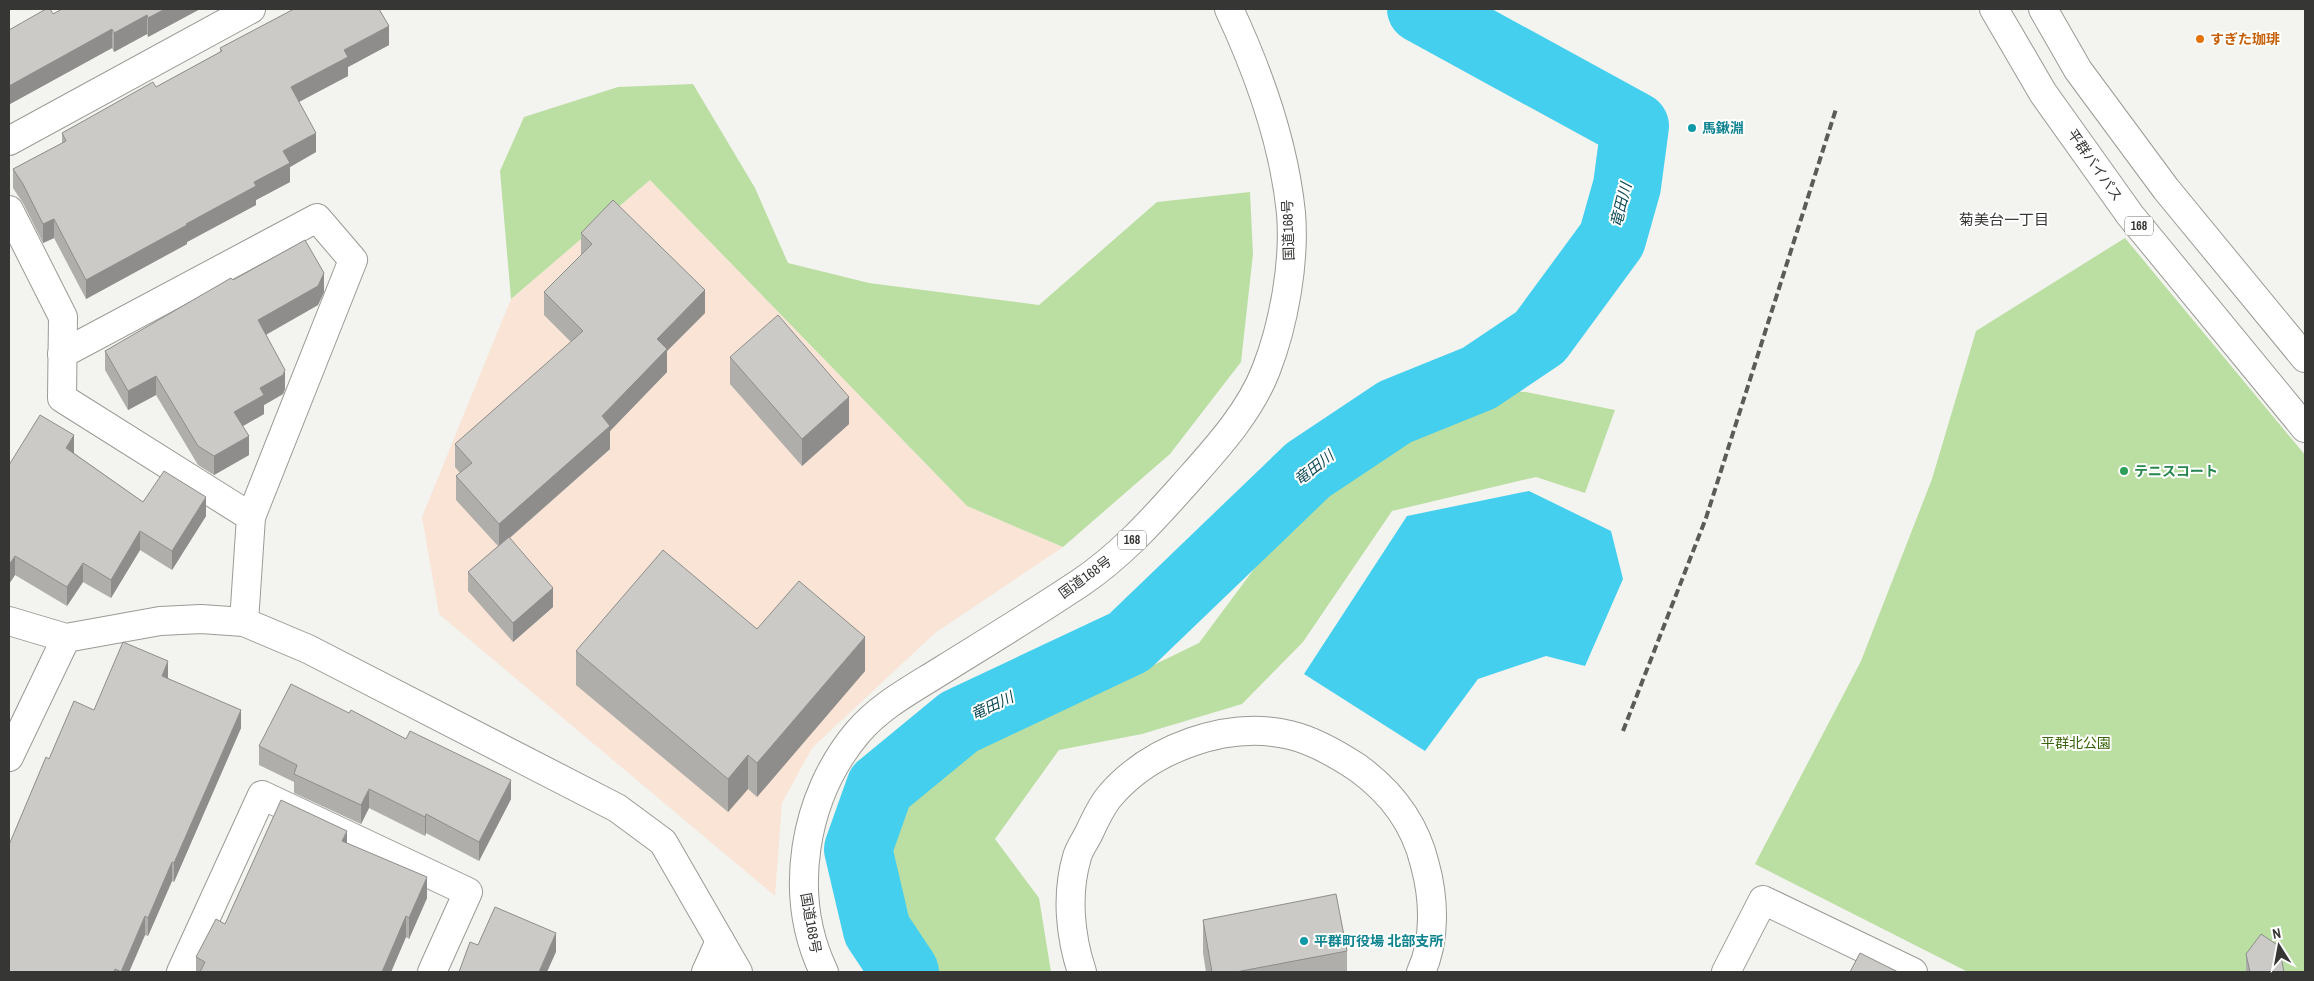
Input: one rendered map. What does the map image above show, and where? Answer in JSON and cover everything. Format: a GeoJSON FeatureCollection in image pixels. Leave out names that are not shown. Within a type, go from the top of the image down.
{"type":"FeatureCollection","features":[{"type":"Feature","properties":{"kind":"main road"},"geometry":{"type":"LineString","coordinates":[[9,141],[251,9]]}},
{"type":"Feature","properties":{"kind":"main road","name":"国道168号"},"geometry":{"type":"LineString","coordinates":[[824,972],[817,958],[805,902],[804,856],[816,806],[834,767],[858,732],[891,702],[1083,581],[1133,540],[1220,445],[1247,406],[1266,372],[1278,330],[1286,289],[1292,250],[1291,212],[1276,135],[1249,52],[1229,9]]}},
{"type":"Feature","properties":{"kind":"main road","name":"平群バイパス"},"geometry":{"type":"LineString","coordinates":[[1994,9],[2043,93],[2130,215],[2305,428]]}},
{"type":"Feature","properties":{"kind":"main road"},"geometry":{"type":"LineString","coordinates":[[2043,9],[2078,70],[2166,189],[2305,358]]}},
{"type":"Feature","properties":{"kind":"main road"},"geometry":{"type":"LineString","coordinates":[[9,210],[63,317],[62,398],[251,517]]}},
{"type":"Feature","properties":{"kind":"main road"},"geometry":{"type":"LineString","coordinates":[[62,354],[316,218],[353,260],[251,517],[244,622]]}},
{"type":"Feature","properties":{"kind":"main road"},"geometry":{"type":"LineString","coordinates":[[9,621],[66,638],[160,621],[201,619],[244,622],[308,648],[617,808],[663,842],[738,972]]}},
{"type":"Feature","properties":{"kind":"main road"},"geometry":{"type":"LineString","coordinates":[[9,757],[66,638]]}},
{"type":"Feature","properties":{"kind":"main road"},"geometry":{"type":"LineString","coordinates":[[1082,972],[1074,942],[1070,897],[1077,856],[1109,797],[1160,756],[1195,740],[1227,733],[1256,731],[1289,735],[1322,746],[1374,780],[1394,799],[1411,825],[1422,852],[1429,879],[1432,906],[1430,937],[1422,972]]}},
{"type":"Feature","properties":{"kind":"main road"},"geometry":{"type":"LineString","coordinates":[[181,972],[262,795],[468,892],[432,972]]}},
{"type":"Feature","properties":{"kind":"main road"},"geometry":{"type":"LineString","coordinates":[[1726,972],[1763,900],[1913,972]]}},
{"type":"Feature","properties":{"kind":"main road"},"geometry":{"type":"LineString","coordinates":[[706,972],[720,941]]}},
{"type":"Feature","properties":{"kind":"shaded area"},"geometry":{"type":"Polygon","coordinates":[[[650,180],[967,506],[1063,547],[935,633],[812,748],[782,803],[775,896],[439,614],[422,517],[511,299],[650,180]]]}},
{"type":"Feature","properties":{"kind":"green space"},"geometry":{"type":"Polygon","coordinates":[[[693,84],[755,188],[788,263],[869,283],[1039,305],[1157,202],[1250,192],[1253,254],[1241,362],[1170,454],[1063,547],[967,506],[650,180],[511,299],[500,171],[524,117],[618,87],[693,84]]]}},
{"type":"Feature","properties":{"kind":"green space","name":"平群北公園"},"geometry":{"type":"Polygon","coordinates":[[[2125,238],[2305,455],[2305,972],[1968,972],[1755,864],[1861,661],[1932,479],[1976,331],[2125,238]]]}},
{"type":"Feature","properties":{"kind":"green space"},"geometry":{"type":"Polygon","coordinates":[[[1477,390],[1526,392],[1615,410],[1585,493],[1536,477],[1392,511],[1303,642],[1242,704],[1142,734],[1059,750],[995,839],[1039,898],[1051,972],[925,972],[889,923],[875,849],[892,796],[966,735],[1070,683],[1137,673],[1199,643],[1309,495],[1384,436],[1477,390]]]}},
{"type":"Feature","properties":{"kind":"water"},"geometry":{"type":"Polygon","coordinates":[[[1529,491],[1611,531],[1623,579],[1585,666],[1546,656],[1478,679],[1425,751],[1304,674],[1407,516],[1529,491]]]}},
{"type":"Feature","properties":{"kind":"building"},"geometry":{"type":"Polygon","coordinates":[[[46,9],[50,9],[53,14],[62,9],[165,9],[148,18],[147,15],[114,33],[112,29],[9,86],[9,30],[46,9]]]}},
{"type":"Feature","properties":{"kind":"building"},"geometry":{"type":"Polygon","coordinates":[[[294,9],[379,9],[389,26],[344,50],[348,57],[291,87],[316,133],[283,151],[290,163],[254,182],[256,186],[86,280],[54,219],[43,224],[23,184],[13,169],[66,141],[62,133],[153,82],[156,87],[222,51],[220,48],[294,9]]]}},
{"type":"Feature","properties":{"kind":"building"},"geometry":{"type":"Polygon","coordinates":[[[613,200],[705,290],[657,339],[667,349],[602,416],[610,426],[499,524],[456,476],[472,463],[455,444],[583,331],[544,292],[592,244],[581,233],[613,200]]]}},
{"type":"Feature","properties":{"kind":"building"},"geometry":{"type":"Polygon","coordinates":[[[305,240],[324,273],[318,286],[258,320],[285,370],[283,375],[260,388],[264,395],[234,412],[249,436],[214,456],[198,446],[156,376],[128,391],[105,351],[231,278],[233,280],[305,240]]]}},
{"type":"Feature","properties":{"kind":"building"},"geometry":{"type":"Polygon","coordinates":[[[778,315],[849,397],[802,439],[730,357],[778,315]]]}},
{"type":"Feature","properties":{"kind":"building"},"geometry":{"type":"Polygon","coordinates":[[[40,415],[74,435],[66,448],[143,502],[164,471],[206,497],[172,551],[140,531],[111,580],[83,563],[67,587],[15,556],[9,565],[9,465],[40,415]]]}},
{"type":"Feature","properties":{"kind":"building"},"geometry":{"type":"Polygon","coordinates":[[[509,537],[553,588],[513,623],[468,572],[509,537]]]}},
{"type":"Feature","properties":{"kind":"building"},"geometry":{"type":"Polygon","coordinates":[[[663,550],[757,629],[799,581],[865,637],[757,763],[748,755],[728,779],[576,651],[663,550]]]}},
{"type":"Feature","properties":{"kind":"building"},"geometry":{"type":"Polygon","coordinates":[[[123,642],[168,661],[162,676],[241,710],[174,863],[172,862],[148,918],[145,916],[121,972],[115,969],[114,972],[9,972],[9,845],[46,757],[49,759],[74,701],[94,710],[123,642]]]}},
{"type":"Feature","properties":{"kind":"building"},"geometry":{"type":"Polygon","coordinates":[[[291,684],[349,713],[351,710],[406,739],[410,731],[511,780],[479,842],[426,814],[425,817],[369,789],[361,805],[294,774],[297,765],[259,746],[291,684]]]}},
{"type":"Feature","properties":{"kind":"building"},"geometry":{"type":"Polygon","coordinates":[[[281,800],[347,831],[342,841],[427,877],[409,918],[406,916],[382,972],[200,972],[205,962],[196,957],[216,919],[225,924],[281,800]]]}},
{"type":"Feature","properties":{"kind":"building"},"geometry":{"type":"Polygon","coordinates":[[[1336,894],[1347,951],[1236,972],[1212,972],[1203,920],[1336,894]]]}},
{"type":"Feature","properties":{"kind":"building"},"geometry":{"type":"Polygon","coordinates":[[[495,907],[556,933],[539,972],[459,972],[470,942],[478,945],[495,907]]]}},
{"type":"Feature","properties":{"kind":"building"},"geometry":{"type":"Polygon","coordinates":[[[2261,934],[2279,946],[2284,972],[2250,972],[2246,954],[2261,934]]]}},
{"type":"Feature","properties":{"kind":"building"},"geometry":{"type":"Polygon","coordinates":[[[1860,953],[1898,972],[1850,972],[1860,953]]]}},
{"type":"Feature","properties":{"kind":"waterway","name":"竜田川"},"geometry":{"type":"LineString","coordinates":[[905,972],[877,930],[858,849],[880,787],[959,722],[1129,642],[1308,470],[1395,412],[1479,378],[1540,337],[1612,239],[1627,186],[1635,126],[1421,9]]}},
{"type":"Feature","properties":{"kind":"railway"},"geometry":{"type":"LineString","coordinates":[[1623,731],[1706,518],[1836,109]]}},
{"type":"Feature","properties":{"kind":"place","name":"すぎた珈琲"},"geometry":{"type":"Point","coordinates":[2200,39]}},
{"type":"Feature","properties":{"kind":"place","name":"馬鍬淵"},"geometry":{"type":"Point","coordinates":[1692,128]}},
{"type":"Feature","properties":{"kind":"place","name":"テニスコート"},"geometry":{"type":"Point","coordinates":[2124,471]}},
{"type":"Feature","properties":{"kind":"place","name":"平群町役場 北部支所"},"geometry":{"type":"Point","coordinates":[1304,941]}},
{"type":"Feature","properties":{"kind":"district","name":"菊美台一丁目"},"geometry":{"type":"Point","coordinates":[2004,220]}}]}
